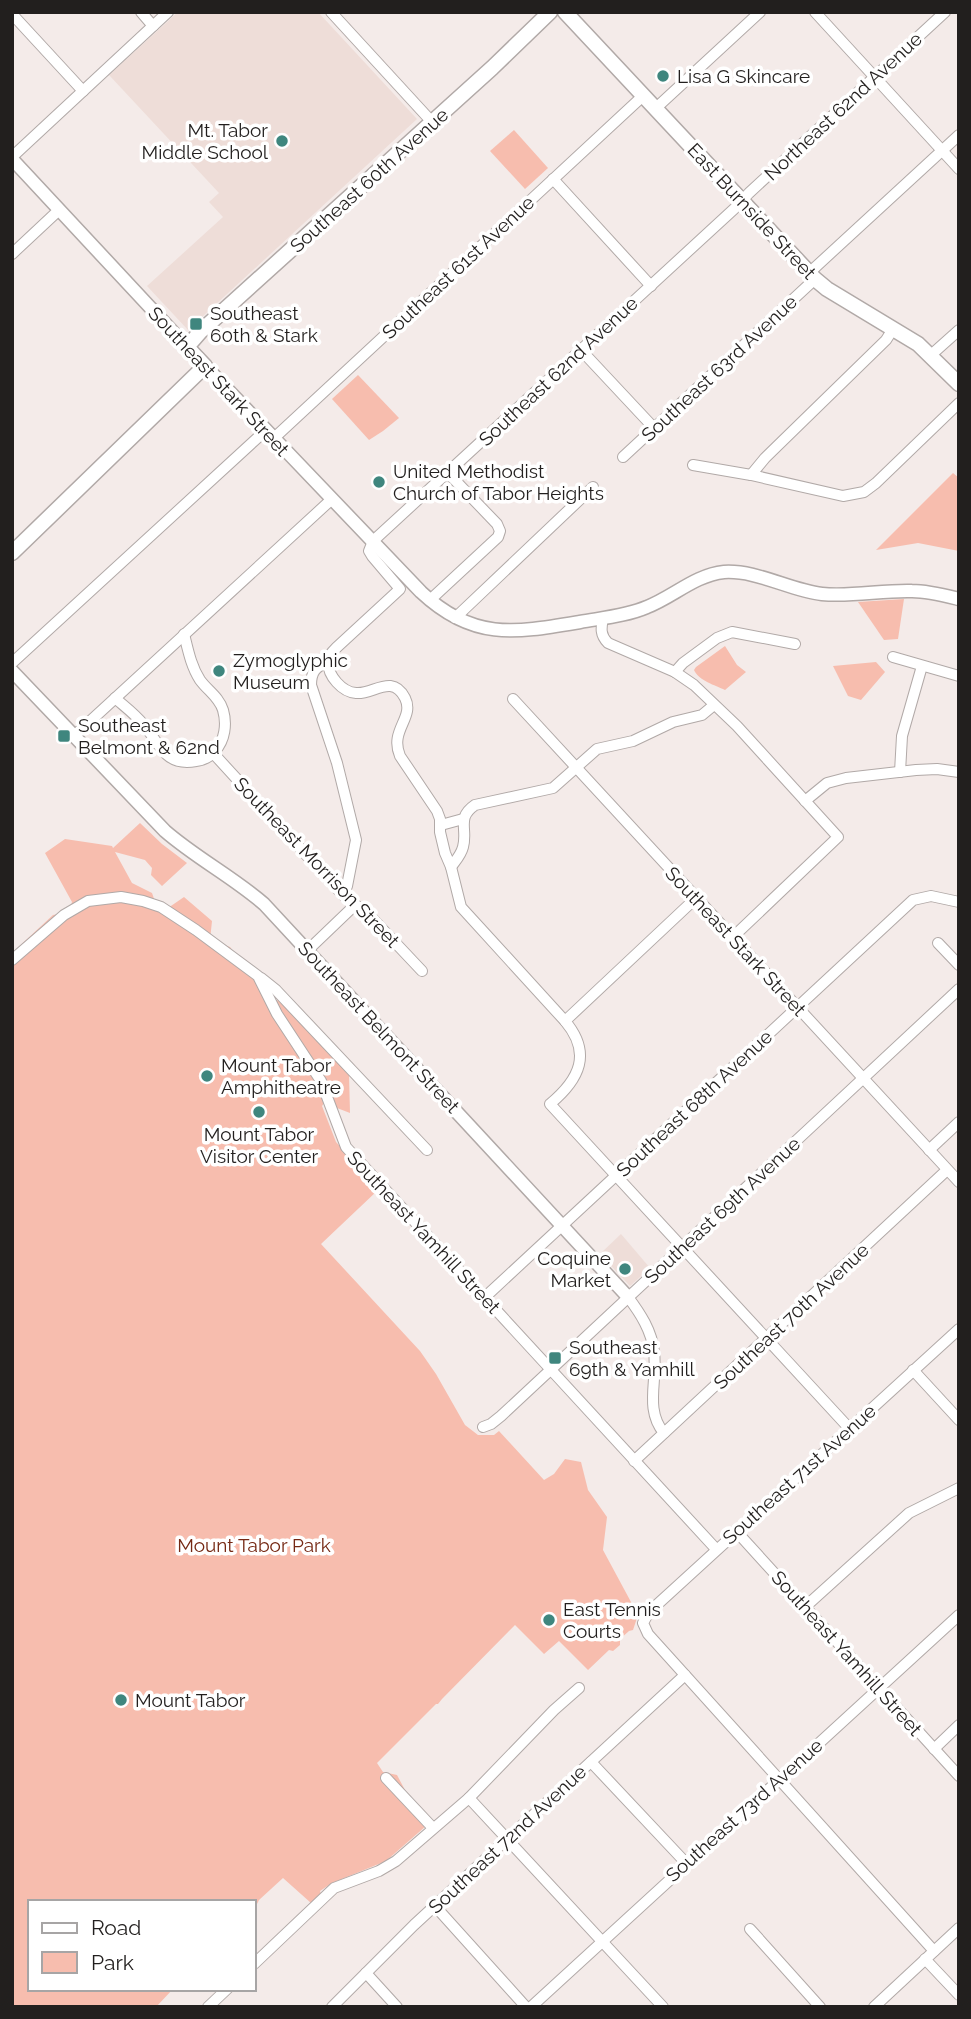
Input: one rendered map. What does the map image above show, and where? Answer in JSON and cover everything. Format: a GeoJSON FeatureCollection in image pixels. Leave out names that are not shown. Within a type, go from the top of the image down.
{"type":"FeatureCollection","features":[{"type":"Feature","properties":{"kind":"main road","name":"Southeast 60th Avenue"},"geometry":{"type":"LineString","coordinates":[[187,347],[215,318],[550,12]]}},
{"type":"Feature","properties":{"kind":"main road","name":"East Burnside Street"},"geometry":{"type":"LineString","coordinates":[[565,12],[812,276],[827,289],[918,344],[959,384]]}},
{"type":"Feature","properties":{"kind":"main road","name":"Southeast Stark Street"},"geometry":{"type":"LineString","coordinates":[[187,347],[205,366]]}},
{"type":"Feature","properties":{"kind":"main road"},"geometry":{"type":"LineString","coordinates":[[12,553],[205,366]]}},
{"type":"Feature","properties":{"kind":"street"},"geometry":{"type":"LineString","coordinates":[[141,12],[153,26]]}},
{"type":"Feature","properties":{"kind":"street"},"geometry":{"type":"LineString","coordinates":[[12,158],[168,12]]}},
{"type":"Feature","properties":{"kind":"street"},"geometry":{"type":"LineString","coordinates":[[331,12],[432,122]]}},
{"type":"Feature","properties":{"kind":"street"},"geometry":{"type":"LineString","coordinates":[[656,108],[760,12]]}},
{"type":"Feature","properties":{"kind":"street"},"geometry":{"type":"LineString","coordinates":[[815,12],[959,169]]}},
{"type":"Feature","properties":{"kind":"street","name":"Northeast 62nd Avenue"},"geometry":{"type":"LineString","coordinates":[[742,201],[945,12]]}},
{"type":"Feature","properties":{"kind":"street"},"geometry":{"type":"LineString","coordinates":[[12,14],[83,91]]}},
{"type":"Feature","properties":{"kind":"street","name":"Southeast 61st Avenue"},"geometry":{"type":"LineString","coordinates":[[12,663],[269,435],[644,95]]}},
{"type":"Feature","properties":{"kind":"street","name":"Southeast 63rd Avenue"},"geometry":{"type":"LineString","coordinates":[[623,457],[959,135]]}},
{"type":"Feature","properties":{"kind":"street","name":"Southeast Stark Street"},"geometry":{"type":"LineString","coordinates":[[12,158],[187,347]]}},
{"type":"Feature","properties":{"kind":"street"},"geometry":{"type":"LineString","coordinates":[[553,179],[651,286]]}},
{"type":"Feature","properties":{"kind":"street","name":"Southeast 62nd Avenue"},"geometry":{"type":"LineString","coordinates":[[373,541],[742,201]]}},
{"type":"Feature","properties":{"kind":"street"},"geometry":{"type":"LineString","coordinates":[[12,254],[59,210]]}},
{"type":"Feature","properties":{"kind":"street"},"geometry":{"type":"LineString","coordinates":[[751,475],[765,458],[886,340],[893,329]]}},
{"type":"Feature","properties":{"kind":"street"},"geometry":{"type":"LineString","coordinates":[[931,355],[959,330]]}},
{"type":"Feature","properties":{"kind":"street"},"geometry":{"type":"LineString","coordinates":[[581,350],[654,428]]}},
{"type":"Feature","properties":{"kind":"street","name":"Southeast Stark Street"},"geometry":{"type":"LineString","coordinates":[[205,366],[430,600],[455,618],[489,629],[536,629],[646,608],[699,579],[720,573],[751,575],[820,594],[912,591],[959,599]]}},
{"type":"Feature","properties":{"kind":"street"},"geometry":{"type":"LineString","coordinates":[[693,466],[751,475],[843,496],[864,492],[959,403]]}},
{"type":"Feature","properties":{"kind":"street"},"geometry":{"type":"LineString","coordinates":[[430,600],[498,537],[500,531],[497,524],[448,472]]}},
{"type":"Feature","properties":{"kind":"street"},"geometry":{"type":"LineString","coordinates":[[455,618],[593,487]]}},
{"type":"Feature","properties":{"kind":"street"},"geometry":{"type":"LineString","coordinates":[[74,736],[331,499]]}},
{"type":"Feature","properties":{"kind":"street"},"geometry":{"type":"LineString","coordinates":[[373,541],[369,551],[400,589],[336,648],[328,662],[333,677],[346,690],[359,694],[380,686],[388,686],[405,698],[407,713],[397,736],[397,747],[400,756],[437,811],[445,853],[461,907],[565,1021],[578,1040],[580,1062],[575,1077],[570,1086],[550,1104],[849,1428]]}},
{"type":"Feature","properties":{"kind":"street"},"geometry":{"type":"LineString","coordinates":[[603,618],[601,630],[608,643],[675,672],[694,685],[737,726],[838,837],[733,937]]}},
{"type":"Feature","properties":{"kind":"street"},"geometry":{"type":"LineString","coordinates":[[675,672],[682,663],[708,644],[732,632],[794,644]]}},
{"type":"Feature","properties":{"kind":"street"},"geometry":{"type":"LineString","coordinates":[[115,698],[142,723],[159,747],[173,759],[194,762],[213,754],[224,734],[223,711],[195,671],[184,634]]}},
{"type":"Feature","properties":{"kind":"street"},"geometry":{"type":"LineString","coordinates":[[893,657],[959,676]]}},
{"type":"Feature","properties":{"kind":"street"},"geometry":{"type":"LineString","coordinates":[[328,662],[316,667],[311,685],[337,763],[356,840],[347,886],[342,894]]}},
{"type":"Feature","properties":{"kind":"street"},"geometry":{"type":"LineString","coordinates":[[900,772],[902,736],[922,666]]}},
{"type":"Feature","properties":{"kind":"street","name":"Southeast Belmont Street"},"geometry":{"type":"LineString","coordinates":[[12,671],[165,831],[255,896],[628,1297],[643,1318],[652,1340],[653,1411],[656,1422],[664,1433]]}},
{"type":"Feature","properties":{"kind":"street","name":"Southeast Stark Street"},"geometry":{"type":"LineString","coordinates":[[513,699],[959,1182]]}},
{"type":"Feature","properties":{"kind":"street"},"geometry":{"type":"LineString","coordinates":[[451,867],[464,845],[463,819],[469,809],[552,788],[597,749],[633,741],[673,722],[702,715],[714,705]]}},
{"type":"Feature","properties":{"kind":"street","name":"Southeast Morrison Street"},"geometry":{"type":"LineString","coordinates":[[213,754],[342,894],[372,918],[422,971]]}},
{"type":"Feature","properties":{"kind":"street"},"geometry":{"type":"LineString","coordinates":[[805,801],[819,788],[837,780],[937,769],[959,772]]}},
{"type":"Feature","properties":{"kind":"street"},"geometry":{"type":"LineString","coordinates":[[441,825],[463,819]]}},
{"type":"Feature","properties":{"kind":"street","name":"Southeast 68th Avenue"},"geometry":{"type":"LineString","coordinates":[[484,1298],[904,907],[924,896],[959,902]]}},
{"type":"Feature","properties":{"kind":"street","name":"Southeast Yamhill Street"},"geometry":{"type":"LineString","coordinates":[[12,960],[76,906],[94,899],[121,897],[162,907],[258,976],[277,1014],[324,1087],[346,1147],[716,1549]]}},
{"type":"Feature","properties":{"kind":"street"},"geometry":{"type":"LineString","coordinates":[[565,1021],[696,898]]}},
{"type":"Feature","properties":{"kind":"street"},"geometry":{"type":"LineString","coordinates":[[308,950],[355,905]]}},
{"type":"Feature","properties":{"kind":"street"},"geometry":{"type":"LineString","coordinates":[[938,943],[959,965]]}},
{"type":"Feature","properties":{"kind":"street"},"geometry":{"type":"LineString","coordinates":[[258,976],[282,996],[427,1150]]}},
{"type":"Feature","properties":{"kind":"street","name":"Southeast 69th Avenue"},"geometry":{"type":"LineString","coordinates":[[483,1427],[501,1416],[551,1370],[959,989]]}},
{"type":"Feature","properties":{"kind":"street"},"geometry":{"type":"LineString","coordinates":[[929,1150],[959,1122]]}},
{"type":"Feature","properties":{"kind":"street","name":"Southeast 70th Avenue"},"geometry":{"type":"LineString","coordinates":[[634,1461],[947,1170]]}},
{"type":"Feature","properties":{"kind":"street","name":"Southeast 71st Avenue"},"geometry":{"type":"LineString","coordinates":[[685,1675],[648,1634],[643,1623],[649,1612],[959,1329]]}},
{"type":"Feature","properties":{"kind":"street"},"geometry":{"type":"LineString","coordinates":[[913,1370],[959,1420]]}},
{"type":"Feature","properties":{"kind":"street"},"geometry":{"type":"LineString","coordinates":[[805,1607],[909,1513],[959,1488]]}},
{"type":"Feature","properties":{"kind":"street","name":"Southeast Yamhill Street"},"geometry":{"type":"LineString","coordinates":[[736,1531],[959,1776]]}},
{"type":"Feature","properties":{"kind":"street","name":"Southeast 73rd Avenue"},"geometry":{"type":"LineString","coordinates":[[529,2007],[959,1615]]}},
{"type":"Feature","properties":{"kind":"street"},"geometry":{"type":"LineString","coordinates":[[685,1675],[934,1951]]}},
{"type":"Feature","properties":{"kind":"street","name":"Southeast 72nd Avenue"},"geometry":{"type":"LineString","coordinates":[[332,2007],[435,1906],[685,1675]]}},
{"type":"Feature","properties":{"kind":"street"},"geometry":{"type":"LineString","coordinates":[[256,1962],[327,1893],[389,1865],[433,1829],[469,1798],[554,1710],[579,1688]]}},
{"type":"Feature","properties":{"kind":"street"},"geometry":{"type":"LineString","coordinates":[[934,1749],[959,1726]]}},
{"type":"Feature","properties":{"kind":"street"},"geometry":{"type":"LineString","coordinates":[[591,1762],[687,1863]]}},
{"type":"Feature","properties":{"kind":"street"},"geometry":{"type":"LineString","coordinates":[[386,1778],[433,1829]]}},
{"type":"Feature","properties":{"kind":"street"},"geometry":{"type":"LineString","coordinates":[[469,1798],[663,2007]]}},
{"type":"Feature","properties":{"kind":"street"},"geometry":{"type":"LineString","coordinates":[[435,1906],[529,2007]]}},
{"type":"Feature","properties":{"kind":"street"},"geometry":{"type":"LineString","coordinates":[[874,2007],[959,1928]]}},
{"type":"Feature","properties":{"kind":"street"},"geometry":{"type":"LineString","coordinates":[[750,1929],[820,2007]]}},
{"type":"Feature","properties":{"kind":"street"},"geometry":{"type":"LineString","coordinates":[[925,1959],[959,1995]]}},
{"type":"Feature","properties":{"kind":"street"},"geometry":{"type":"LineString","coordinates":[[366,1973],[397,2007]]}},
{"type":"Feature","properties":{"kind":"street"},"geometry":{"type":"LineString","coordinates":[[208,2007],[225,1991]]}},
{"type":"Feature","properties":{"kind":"shaded area","name":"Mt. Tabor Middle School"},"geometry":{"type":"Polygon","coordinates":[[[178,12],[318,12],[417,119],[188,330],[147,286],[223,217],[209,202],[219,193],[109,75],[178,12]]]}},
{"type":"Feature","properties":{"kind":"shaded area"},"geometry":{"type":"Polygon","coordinates":[[[621,1234],[650,1268],[630,1286],[600,1254],[621,1234]]]}},
{"type":"Feature","properties":{"kind":"green space"},"geometry":{"type":"Polygon","coordinates":[[[514,130],[548,168],[525,189],[490,151],[514,130]]]}},
{"type":"Feature","properties":{"kind":"green space"},"geometry":{"type":"Polygon","coordinates":[[[358,375],[399,418],[369,440],[332,399],[358,375]]]}},
{"type":"Feature","properties":{"kind":"green space"},"geometry":{"type":"Polygon","coordinates":[[[953,473],[959,478],[959,551],[918,543],[876,550],[953,473]]]}},
{"type":"Feature","properties":{"kind":"green space"},"geometry":{"type":"Polygon","coordinates":[[[904,599],[898,639],[884,640],[858,602],[904,599]]]}},
{"type":"Feature","properties":{"kind":"green space"},"geometry":{"type":"Polygon","coordinates":[[[725,646],[737,665],[746,672],[725,690],[703,680],[694,670],[725,646]]]}},
{"type":"Feature","properties":{"kind":"green space"},"geometry":{"type":"Polygon","coordinates":[[[876,662],[885,672],[861,700],[848,696],[833,666],[876,662]]]}},
{"type":"Feature","properties":{"kind":"green space","name":"Mount Tabor Park"},"geometry":{"type":"Polygon","coordinates":[[[140,823],[187,863],[162,886],[151,875],[152,868],[145,860],[115,852],[132,883],[152,893],[158,910],[168,908],[184,897],[212,921],[210,940],[230,947],[271,1001],[291,999],[349,1074],[350,1113],[324,1103],[322,1106],[336,1142],[373,1181],[371,1183],[377,1191],[321,1244],[420,1351],[465,1425],[478,1435],[494,1435],[499,1431],[544,1480],[554,1474],[565,1459],[581,1462],[588,1490],[607,1517],[603,1550],[638,1615],[633,1630],[620,1639],[620,1645],[613,1651],[609,1650],[588,1670],[559,1641],[544,1654],[515,1625],[377,1763],[383,1772],[397,1775],[412,1812],[426,1826],[386,1861],[332,1883],[320,1891],[321,1894],[311,1903],[283,1878],[256,1906],[256,1900],[28,1900],[28,1991],[171,1991],[156,2007],[12,2007],[12,953],[53,915],[69,912],[72,902],[45,853],[65,839],[113,848],[140,823]]]}},
{"type":"Feature","properties":{"kind":"place","name":"Lisa G Skincare"},"geometry":{"type":"Point","coordinates":[663,76]}},
{"type":"Feature","properties":{"kind":"place","name":"Mt. Tabor Middle School"},"geometry":{"type":"Point","coordinates":[282,141]}},
{"type":"Feature","properties":{"kind":"place","name":"Southeast 60th & Stark"},"geometry":{"type":"Point","coordinates":[196,324]}},
{"type":"Feature","properties":{"kind":"place","name":"United Methodist Church of Tabor Heights"},"geometry":{"type":"Point","coordinates":[379,482]}},
{"type":"Feature","properties":{"kind":"place","name":"Zymoglyphic Museum"},"geometry":{"type":"Point","coordinates":[219,671]}},
{"type":"Feature","properties":{"kind":"place","name":"Southeast Belmont & 62nd"},"geometry":{"type":"Point","coordinates":[64,736]}},
{"type":"Feature","properties":{"kind":"place","name":"Mount Tabor Amphitheatre"},"geometry":{"type":"Point","coordinates":[207,1076]}},
{"type":"Feature","properties":{"kind":"place","name":"Mount Tabor Visitor Center"},"geometry":{"type":"Point","coordinates":[259,1112]}},
{"type":"Feature","properties":{"kind":"place","name":"Coquine Market"},"geometry":{"type":"Point","coordinates":[625,1269]}},
{"type":"Feature","properties":{"kind":"place","name":"Southeast 69th & Yamhill"},"geometry":{"type":"Point","coordinates":[555,1358]}},
{"type":"Feature","properties":{"kind":"place","name":"East Tennis Courts"},"geometry":{"type":"Point","coordinates":[549,1620]}},
{"type":"Feature","properties":{"kind":"place","name":"Mount Tabor"},"geometry":{"type":"Point","coordinates":[121,1700]}}]}
